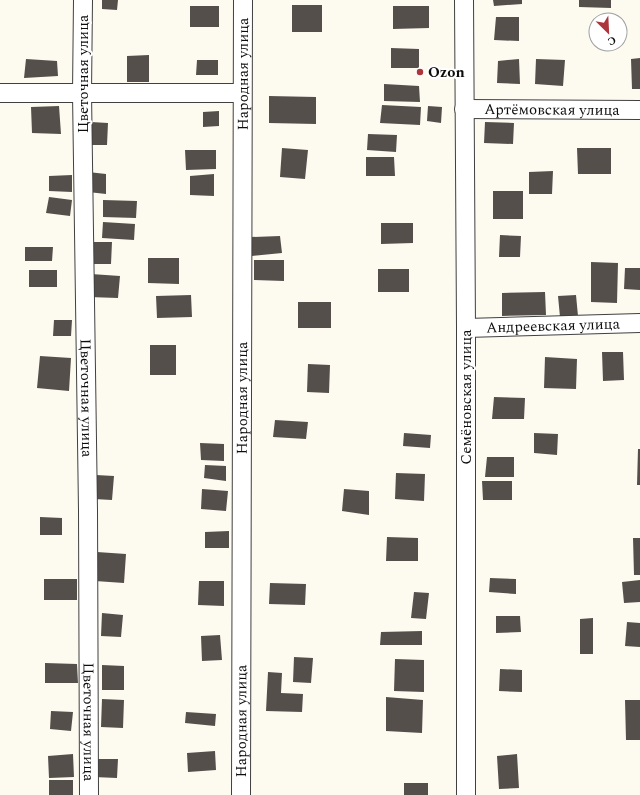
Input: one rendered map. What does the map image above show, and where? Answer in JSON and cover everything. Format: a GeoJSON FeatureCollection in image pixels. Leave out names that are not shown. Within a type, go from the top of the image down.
{"type":"FeatureCollection","features":[{"type":"Feature","properties":{"kind":"street","name":"Цветочная улица"},"geometry":{"type":"LineString","coordinates":[[83,0],[82,93],[88,510],[89,795]]}},
{"type":"Feature","properties":{"kind":"street","name":"Народная улица"},"geometry":{"type":"LineString","coordinates":[[241,795],[243,581],[243,0]]}},
{"type":"Feature","properties":{"kind":"street","name":"Семёновская улица"},"geometry":{"type":"LineString","coordinates":[[464,0],[466,795]]}},
{"type":"Feature","properties":{"kind":"street"},"geometry":{"type":"LineString","coordinates":[[0,93],[242,93]]}},
{"type":"Feature","properties":{"kind":"street","name":"Артёмовская улица"},"geometry":{"type":"LineString","coordinates":[[464,109],[640,110]]}},
{"type":"Feature","properties":{"kind":"street","name":"Андреевская улица"},"geometry":{"type":"LineString","coordinates":[[466,328],[640,323]]}},
{"type":"Feature","properties":{"kind":"building"},"geometry":{"type":"Polygon","coordinates":[[[102,0],[118,0],[117,10],[102,9],[102,0]]]}},
{"type":"Feature","properties":{"kind":"building"},"geometry":{"type":"Polygon","coordinates":[[[493,0],[522,0],[522,4],[494,6],[493,0]]]}},
{"type":"Feature","properties":{"kind":"building"},"geometry":{"type":"Polygon","coordinates":[[[579,0],[611,0],[611,8],[579,7],[579,0]]]}},
{"type":"Feature","properties":{"kind":"building"},"geometry":{"type":"Polygon","coordinates":[[[292,5],[322,5],[322,32],[292,32],[292,5]]]}},
{"type":"Feature","properties":{"kind":"building"},"geometry":{"type":"Polygon","coordinates":[[[190,6],[219,6],[219,27],[190,27],[190,6]]]}},
{"type":"Feature","properties":{"kind":"building"},"geometry":{"type":"Polygon","coordinates":[[[393,6],[429,6],[429,28],[393,29],[393,6]]]}},
{"type":"Feature","properties":{"kind":"building"},"geometry":{"type":"Polygon","coordinates":[[[496,17],[519,17],[519,41],[494,40],[496,17]]]}},
{"type":"Feature","properties":{"kind":"building"},"geometry":{"type":"Polygon","coordinates":[[[391,48],[419,49],[419,68],[391,68],[391,48]]]}},
{"type":"Feature","properties":{"kind":"building"},"geometry":{"type":"Polygon","coordinates":[[[149,55],[149,82],[127,82],[127,56],[149,55]]]}},
{"type":"Feature","properties":{"kind":"building"},"geometry":{"type":"Polygon","coordinates":[[[640,58],[640,89],[632,89],[631,59],[640,58]]]}},
{"type":"Feature","properties":{"kind":"building"},"geometry":{"type":"Polygon","coordinates":[[[26,59],[57,61],[58,76],[24,78],[26,59]]]}},
{"type":"Feature","properties":{"kind":"building"},"geometry":{"type":"Polygon","coordinates":[[[519,59],[520,84],[497,83],[498,61],[519,59]]]}},
{"type":"Feature","properties":{"kind":"building"},"geometry":{"type":"Polygon","coordinates":[[[536,59],[565,60],[563,86],[535,84],[536,59]]]}},
{"type":"Feature","properties":{"kind":"building"},"geometry":{"type":"Polygon","coordinates":[[[197,60],[218,60],[218,75],[196,75],[197,60]]]}},
{"type":"Feature","properties":{"kind":"building"},"geometry":{"type":"Polygon","coordinates":[[[384,84],[419,86],[420,102],[384,101],[384,84]]]}},
{"type":"Feature","properties":{"kind":"building"},"geometry":{"type":"Polygon","coordinates":[[[269,96],[316,97],[316,124],[269,123],[269,96]]]}},
{"type":"Feature","properties":{"kind":"building"},"geometry":{"type":"Polygon","coordinates":[[[382,105],[421,107],[420,125],[380,123],[382,105]]]}},
{"type":"Feature","properties":{"kind":"building"},"geometry":{"type":"Polygon","coordinates":[[[59,106],[61,134],[32,133],[31,107],[59,106]]]}},
{"type":"Feature","properties":{"kind":"building"},"geometry":{"type":"Polygon","coordinates":[[[428,106],[442,107],[441,123],[427,121],[428,106]]]}},
{"type":"Feature","properties":{"kind":"building"},"geometry":{"type":"Polygon","coordinates":[[[219,111],[219,126],[203,127],[203,112],[219,111]]]}},
{"type":"Feature","properties":{"kind":"building"},"geometry":{"type":"Polygon","coordinates":[[[91,122],[108,123],[107,145],[90,145],[91,122]]]}},
{"type":"Feature","properties":{"kind":"building"},"geometry":{"type":"Polygon","coordinates":[[[485,122],[514,123],[513,144],[484,143],[485,122]]]}},
{"type":"Feature","properties":{"kind":"building"},"geometry":{"type":"Polygon","coordinates":[[[368,134],[397,135],[396,152],[367,150],[368,134]]]}},
{"type":"Feature","properties":{"kind":"building"},"geometry":{"type":"Polygon","coordinates":[[[282,148],[308,150],[305,179],[280,177],[282,148]]]}},
{"type":"Feature","properties":{"kind":"building"},"geometry":{"type":"Polygon","coordinates":[[[577,148],[611,148],[611,174],[578,174],[577,148]]]}},
{"type":"Feature","properties":{"kind":"building"},"geometry":{"type":"Polygon","coordinates":[[[185,150],[216,150],[216,169],[186,170],[185,150]]]}},
{"type":"Feature","properties":{"kind":"building"},"geometry":{"type":"Polygon","coordinates":[[[366,157],[394,157],[395,176],[366,176],[366,157]]]}},
{"type":"Feature","properties":{"kind":"building"},"geometry":{"type":"Polygon","coordinates":[[[553,171],[552,194],[529,194],[529,172],[553,171]]]}},
{"type":"Feature","properties":{"kind":"building"},"geometry":{"type":"Polygon","coordinates":[[[88,172],[106,174],[106,194],[88,192],[88,172]]]}},
{"type":"Feature","properties":{"kind":"building"},"geometry":{"type":"Polygon","coordinates":[[[214,174],[214,196],[190,195],[190,176],[214,174]]]}},
{"type":"Feature","properties":{"kind":"building"},"geometry":{"type":"Polygon","coordinates":[[[72,175],[72,192],[49,191],[49,176],[72,175]]]}},
{"type":"Feature","properties":{"kind":"building"},"geometry":{"type":"Polygon","coordinates":[[[493,191],[523,191],[523,219],[493,219],[493,191]]]}},
{"type":"Feature","properties":{"kind":"building"},"geometry":{"type":"Polygon","coordinates":[[[49,197],[72,200],[70,216],[46,213],[49,197]]]}},
{"type":"Feature","properties":{"kind":"building"},"geometry":{"type":"Polygon","coordinates":[[[103,200],[137,201],[136,218],[103,217],[103,200]]]}},
{"type":"Feature","properties":{"kind":"building"},"geometry":{"type":"Polygon","coordinates":[[[103,222],[135,224],[134,240],[102,238],[103,222]]]}},
{"type":"Feature","properties":{"kind":"building"},"geometry":{"type":"Polygon","coordinates":[[[381,223],[413,223],[413,243],[381,244],[381,223]]]}},
{"type":"Feature","properties":{"kind":"building"},"geometry":{"type":"Polygon","coordinates":[[[500,235],[521,236],[520,257],[499,257],[500,235]]]}},
{"type":"Feature","properties":{"kind":"building"},"geometry":{"type":"Polygon","coordinates":[[[280,236],[282,253],[252,256],[251,237],[280,236]]]}},
{"type":"Feature","properties":{"kind":"building"},"geometry":{"type":"Polygon","coordinates":[[[92,242],[112,242],[111,264],[91,264],[92,242]]]}},
{"type":"Feature","properties":{"kind":"building"},"geometry":{"type":"Polygon","coordinates":[[[25,247],[53,247],[52,261],[25,261],[25,247]]]}},
{"type":"Feature","properties":{"kind":"building"},"geometry":{"type":"Polygon","coordinates":[[[148,258],[179,258],[179,284],[148,283],[148,258]]]}},
{"type":"Feature","properties":{"kind":"building"},"geometry":{"type":"Polygon","coordinates":[[[254,260],[284,260],[284,281],[254,280],[254,260]]]}},
{"type":"Feature","properties":{"kind":"building"},"geometry":{"type":"Polygon","coordinates":[[[591,262],[618,263],[617,303],[591,302],[591,262]]]}},
{"type":"Feature","properties":{"kind":"building"},"geometry":{"type":"Polygon","coordinates":[[[625,268],[640,268],[640,290],[624,289],[625,268]]]}},
{"type":"Feature","properties":{"kind":"building"},"geometry":{"type":"Polygon","coordinates":[[[378,269],[409,269],[409,292],[378,292],[378,269]]]}},
{"type":"Feature","properties":{"kind":"building"},"geometry":{"type":"Polygon","coordinates":[[[29,270],[57,270],[57,287],[29,287],[29,270]]]}},
{"type":"Feature","properties":{"kind":"building"},"geometry":{"type":"Polygon","coordinates":[[[91,274],[120,276],[118,298],[89,297],[91,274]]]}},
{"type":"Feature","properties":{"kind":"building"},"geometry":{"type":"Polygon","coordinates":[[[545,292],[546,315],[502,316],[502,293],[545,292]]]}},
{"type":"Feature","properties":{"kind":"building"},"geometry":{"type":"Polygon","coordinates":[[[191,295],[192,317],[157,318],[156,296],[191,295]]]}},
{"type":"Feature","properties":{"kind":"building"},"geometry":{"type":"Polygon","coordinates":[[[576,295],[578,316],[560,317],[558,296],[576,295]]]}},
{"type":"Feature","properties":{"kind":"building"},"geometry":{"type":"Polygon","coordinates":[[[298,302],[331,302],[331,328],[298,328],[298,302]]]}},
{"type":"Feature","properties":{"kind":"building"},"geometry":{"type":"Polygon","coordinates":[[[54,320],[72,320],[71,336],[53,336],[54,320]]]}},
{"type":"Feature","properties":{"kind":"building"},"geometry":{"type":"Polygon","coordinates":[[[150,345],[176,345],[176,375],[150,375],[150,345]]]}},
{"type":"Feature","properties":{"kind":"building"},"geometry":{"type":"Polygon","coordinates":[[[602,352],[623,352],[624,380],[603,381],[602,352]]]}},
{"type":"Feature","properties":{"kind":"building"},"geometry":{"type":"Polygon","coordinates":[[[40,356],[71,358],[69,391],[37,388],[40,356]]]}},
{"type":"Feature","properties":{"kind":"building"},"geometry":{"type":"Polygon","coordinates":[[[545,357],[577,359],[576,389],[544,388],[545,357]]]}},
{"type":"Feature","properties":{"kind":"building"},"geometry":{"type":"Polygon","coordinates":[[[308,364],[330,365],[329,393],[307,392],[308,364]]]}},
{"type":"Feature","properties":{"kind":"building"},"geometry":{"type":"Polygon","coordinates":[[[494,397],[525,398],[524,419],[492,419],[494,397]]]}},
{"type":"Feature","properties":{"kind":"building"},"geometry":{"type":"Polygon","coordinates":[[[275,420],[308,422],[306,439],[273,437],[275,420]]]}},
{"type":"Feature","properties":{"kind":"building"},"geometry":{"type":"Polygon","coordinates":[[[404,433],[431,435],[430,448],[403,446],[404,433]]]}},
{"type":"Feature","properties":{"kind":"building"},"geometry":{"type":"Polygon","coordinates":[[[534,433],[558,434],[557,455],[534,453],[534,433]]]}},
{"type":"Feature","properties":{"kind":"building"},"geometry":{"type":"Polygon","coordinates":[[[200,443],[224,444],[224,461],[201,460],[200,443]]]}},
{"type":"Feature","properties":{"kind":"building"},"geometry":{"type":"Polygon","coordinates":[[[638,449],[640,449],[640,485],[637,485],[638,449]]]}},
{"type":"Feature","properties":{"kind":"building"},"geometry":{"type":"Polygon","coordinates":[[[487,457],[514,457],[514,477],[485,477],[487,457]]]}},
{"type":"Feature","properties":{"kind":"building"},"geometry":{"type":"Polygon","coordinates":[[[205,465],[226,466],[226,481],[204,478],[205,465]]]}},
{"type":"Feature","properties":{"kind":"building"},"geometry":{"type":"Polygon","coordinates":[[[396,473],[425,474],[424,501],[395,499],[396,473]]]}},
{"type":"Feature","properties":{"kind":"building"},"geometry":{"type":"Polygon","coordinates":[[[96,475],[114,476],[112,500],[94,499],[96,475]]]}},
{"type":"Feature","properties":{"kind":"building"},"geometry":{"type":"Polygon","coordinates":[[[482,481],[512,481],[512,500],[483,500],[482,481]]]}},
{"type":"Feature","properties":{"kind":"building"},"geometry":{"type":"Polygon","coordinates":[[[202,489],[228,491],[226,511],[201,509],[202,489]]]}},
{"type":"Feature","properties":{"kind":"building"},"geometry":{"type":"Polygon","coordinates":[[[344,489],[369,491],[369,515],[342,511],[344,489]]]}},
{"type":"Feature","properties":{"kind":"building"},"geometry":{"type":"Polygon","coordinates":[[[40,517],[62,518],[62,535],[40,535],[40,517]]]}},
{"type":"Feature","properties":{"kind":"building"},"geometry":{"type":"Polygon","coordinates":[[[229,531],[229,548],[205,548],[205,532],[229,531]]]}},
{"type":"Feature","properties":{"kind":"building"},"geometry":{"type":"Polygon","coordinates":[[[387,537],[418,538],[418,561],[386,561],[387,537]]]}},
{"type":"Feature","properties":{"kind":"building"},"geometry":{"type":"Polygon","coordinates":[[[633,538],[640,538],[640,575],[634,575],[633,538]]]}},
{"type":"Feature","properties":{"kind":"building"},"geometry":{"type":"Polygon","coordinates":[[[97,552],[126,554],[124,583],[95,581],[97,552]]]}},
{"type":"Feature","properties":{"kind":"building"},"geometry":{"type":"Polygon","coordinates":[[[490,578],[516,579],[516,594],[489,592],[490,578]]]}},
{"type":"Feature","properties":{"kind":"building"},"geometry":{"type":"Polygon","coordinates":[[[44,579],[77,579],[77,600],[44,600],[44,579]]]}},
{"type":"Feature","properties":{"kind":"building"},"geometry":{"type":"Polygon","coordinates":[[[640,580],[640,602],[624,603],[622,582],[640,580]]]}},
{"type":"Feature","properties":{"kind":"building"},"geometry":{"type":"Polygon","coordinates":[[[199,581],[224,581],[224,606],[198,605],[199,581]]]}},
{"type":"Feature","properties":{"kind":"building"},"geometry":{"type":"Polygon","coordinates":[[[270,583],[306,584],[305,605],[269,604],[270,583]]]}},
{"type":"Feature","properties":{"kind":"building"},"geometry":{"type":"Polygon","coordinates":[[[414,592],[429,593],[426,619],[411,618],[414,592]]]}},
{"type":"Feature","properties":{"kind":"building"},"geometry":{"type":"Polygon","coordinates":[[[102,613],[123,615],[121,637],[101,636],[102,613]]]}},
{"type":"Feature","properties":{"kind":"building"},"geometry":{"type":"Polygon","coordinates":[[[496,616],[520,616],[521,632],[496,633],[496,616]]]}},
{"type":"Feature","properties":{"kind":"building"},"geometry":{"type":"Polygon","coordinates":[[[593,618],[593,654],[580,654],[580,619],[593,618]]]}},
{"type":"Feature","properties":{"kind":"building"},"geometry":{"type":"Polygon","coordinates":[[[627,622],[640,623],[640,647],[625,646],[627,622]]]}},
{"type":"Feature","properties":{"kind":"building"},"geometry":{"type":"Polygon","coordinates":[[[422,631],[422,645],[380,645],[381,632],[422,631]]]}},
{"type":"Feature","properties":{"kind":"building"},"geometry":{"type":"Polygon","coordinates":[[[220,635],[222,660],[202,661],[201,636],[220,635]]]}},
{"type":"Feature","properties":{"kind":"building"},"geometry":{"type":"Polygon","coordinates":[[[294,657],[313,658],[311,683],[293,682],[294,657]]]}},
{"type":"Feature","properties":{"kind":"building"},"geometry":{"type":"Polygon","coordinates":[[[395,659],[424,660],[424,692],[394,691],[395,659]]]}},
{"type":"Feature","properties":{"kind":"building"},"geometry":{"type":"Polygon","coordinates":[[[45,663],[77,664],[78,683],[45,683],[45,663]]]}},
{"type":"Feature","properties":{"kind":"building"},"geometry":{"type":"Polygon","coordinates":[[[102,665],[124,666],[124,690],[102,690],[102,665]]]}},
{"type":"Feature","properties":{"kind":"building"},"geometry":{"type":"Polygon","coordinates":[[[500,669],[522,670],[522,692],[499,691],[500,669]]]}},
{"type":"Feature","properties":{"kind":"building"},"geometry":{"type":"Polygon","coordinates":[[[268,672],[282,673],[281,693],[303,694],[302,712],[266,711],[268,672]]]}},
{"type":"Feature","properties":{"kind":"building"},"geometry":{"type":"Polygon","coordinates":[[[386,697],[423,700],[422,733],[386,731],[386,697]]]}},
{"type":"Feature","properties":{"kind":"building"},"geometry":{"type":"Polygon","coordinates":[[[102,699],[124,700],[123,728],[101,727],[102,699]]]}},
{"type":"Feature","properties":{"kind":"building"},"geometry":{"type":"Polygon","coordinates":[[[625,700],[640,700],[640,740],[626,740],[625,700]]]}},
{"type":"Feature","properties":{"kind":"building"},"geometry":{"type":"Polygon","coordinates":[[[51,711],[73,712],[71,731],[50,729],[51,711]]]}},
{"type":"Feature","properties":{"kind":"building"},"geometry":{"type":"Polygon","coordinates":[[[186,712],[216,714],[215,726],[185,723],[186,712]]]}},
{"type":"Feature","properties":{"kind":"building"},"geometry":{"type":"Polygon","coordinates":[[[215,751],[216,770],[188,772],[187,753],[215,751]]]}},
{"type":"Feature","properties":{"kind":"building"},"geometry":{"type":"Polygon","coordinates":[[[73,754],[74,777],[49,778],[48,756],[73,754]]]}},
{"type":"Feature","properties":{"kind":"building"},"geometry":{"type":"Polygon","coordinates":[[[517,754],[519,788],[499,789],[497,756],[517,754]]]}},
{"type":"Feature","properties":{"kind":"building"},"geometry":{"type":"Polygon","coordinates":[[[93,759],[118,759],[117,778],[94,777],[93,759]]]}},
{"type":"Feature","properties":{"kind":"building"},"geometry":{"type":"Polygon","coordinates":[[[49,780],[73,780],[73,795],[49,795],[49,780]]]}},
{"type":"Feature","properties":{"kind":"building"},"geometry":{"type":"Polygon","coordinates":[[[404,783],[428,783],[428,795],[404,795],[404,783]]]}},
{"type":"Feature","properties":{"kind":"place","name":"Ozon"},"geometry":{"type":"Point","coordinates":[420,72]}}]}
